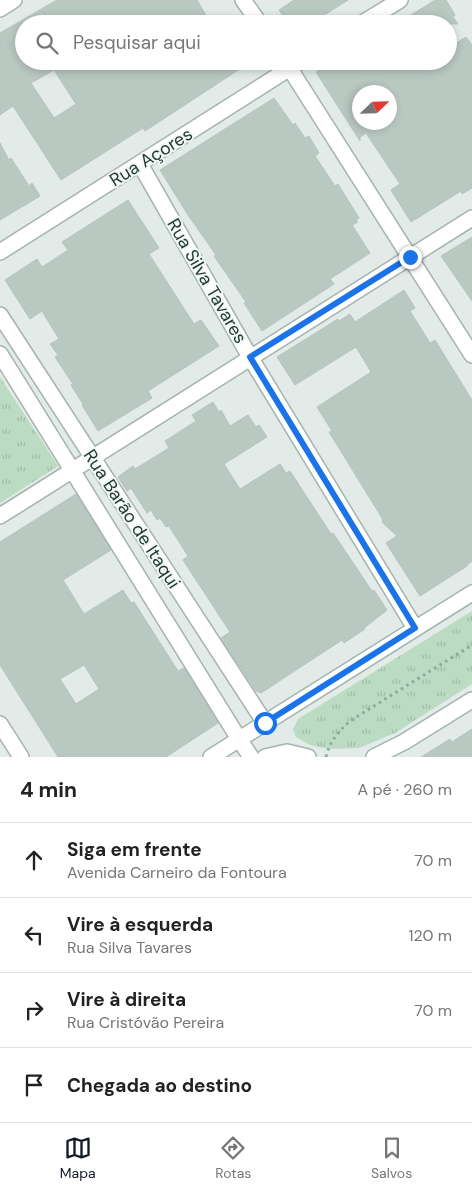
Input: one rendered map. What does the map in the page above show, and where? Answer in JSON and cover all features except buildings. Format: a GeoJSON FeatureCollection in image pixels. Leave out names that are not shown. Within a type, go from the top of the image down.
{"type":"FeatureCollection","features":[{"type":"Feature","properties":{"kind":"street"},"geometry":{"type":"LineString","coordinates":[[0,9],[14,0]]}},
{"type":"Feature","properties":{"kind":"street"},"geometry":{"type":"LineString","coordinates":[[243,0],[254,15]]}},
{"type":"Feature","properties":{"kind":"street"},"geometry":{"type":"LineString","coordinates":[[376,15],[400,0]]}},
{"type":"Feature","properties":{"kind":"street","name":"Rua Açores"},"geometry":{"type":"LineString","coordinates":[[0,252],[140,164],[283,70]]}},
{"type":"Feature","properties":{"kind":"street"},"geometry":{"type":"LineString","coordinates":[[296,70],[472,355]]}},
{"type":"Feature","properties":{"kind":"street","name":"Rua Silva Tavares"},"geometry":{"type":"LineString","coordinates":[[140,164],[250,357],[415,628]]}},
{"type":"Feature","properties":{"kind":"street"},"geometry":{"type":"LineString","coordinates":[[0,516],[472,218]]}},
{"type":"Feature","properties":{"kind":"street","name":"Rua Barão de Itaqui"},"geometry":{"type":"LineString","coordinates":[[0,315],[91,458],[265,723]]}},
{"type":"Feature","properties":{"kind":"street","name":"Rua Barão de Itaqui"},"geometry":{"type":"LineString","coordinates":[[0,354],[251,757]]}},
{"type":"Feature","properties":{"kind":"street"},"geometry":{"type":"LineString","coordinates":[[152,599],[174,585]]}},
{"type":"Feature","properties":{"kind":"street"},"geometry":{"type":"LineString","coordinates":[[211,757],[472,593]]}},
{"type":"Feature","properties":{"kind":"street"},"geometry":{"type":"LineString","coordinates":[[374,757],[404,742],[472,700]]}},
{"type":"Feature","properties":{"kind":"street"},"geometry":{"type":"LineString","coordinates":[[0,724],[21,757]]}},
{"type":"Feature","properties":{"kind":"street"},"geometry":{"type":"LineString","coordinates":[[265,757],[287,752],[308,757]]}},
{"type":"Feature","properties":{"kind":"path"},"geometry":{"type":"LineString","coordinates":[[326,757],[336,735],[350,721],[472,645]]}},
{"type":"Feature","properties":{"kind":"green space"},"geometry":{"type":"Polygon","coordinates":[[[0,377],[58,466],[0,503],[0,377]]]}},
{"type":"Feature","properties":{"kind":"green space"},"geometry":{"type":"Polygon","coordinates":[[[472,611],[472,684],[395,733],[359,748],[328,749],[310,745],[296,737],[293,729],[298,719],[472,611]]]}},
{"type":"Feature","properties":{"kind":"route"},"geometry":{"type":"LineString","coordinates":[[265,723],[415,628],[250,357],[410,257]]}}]}
